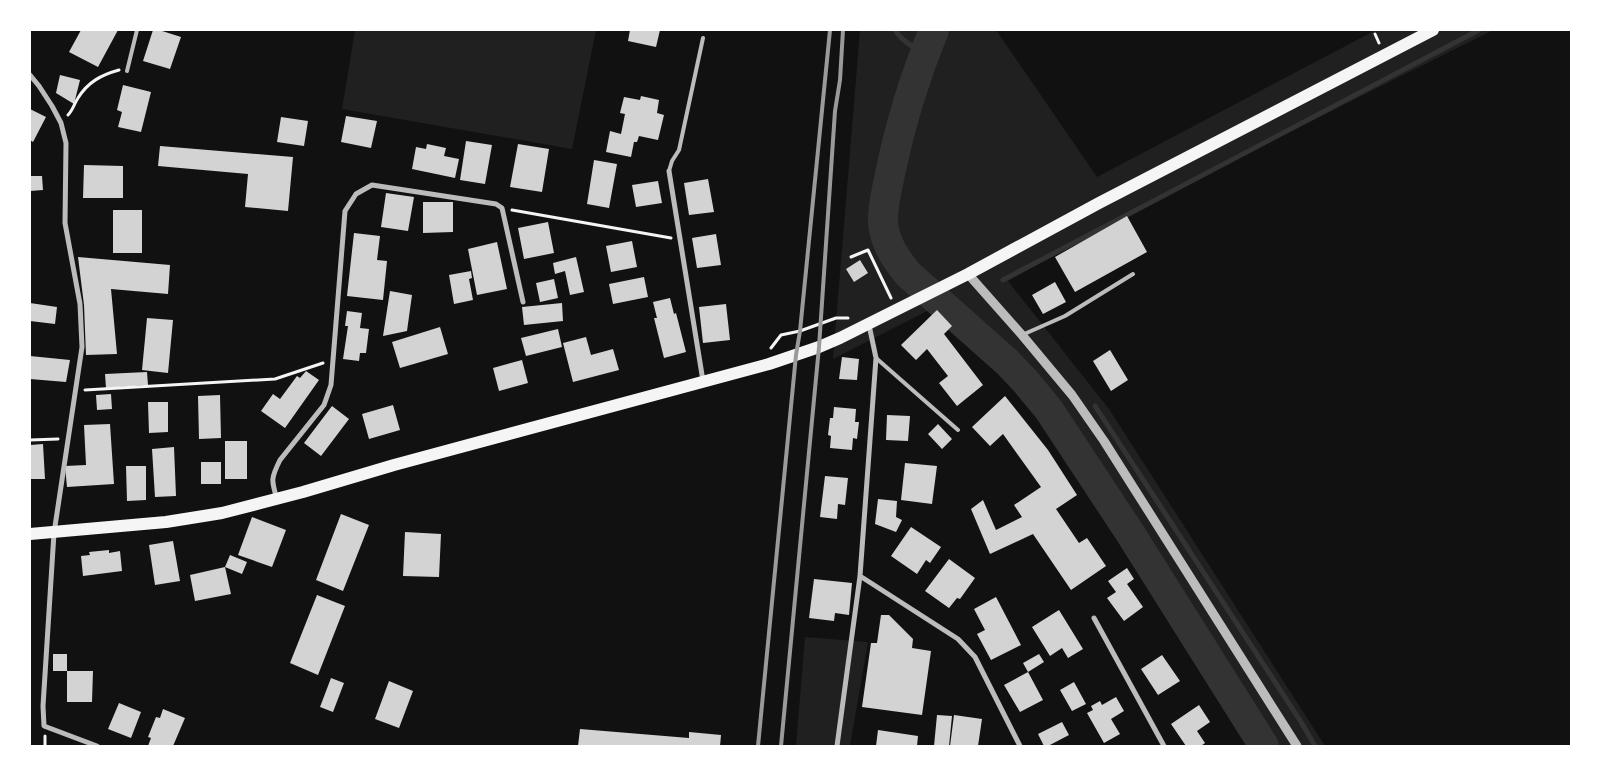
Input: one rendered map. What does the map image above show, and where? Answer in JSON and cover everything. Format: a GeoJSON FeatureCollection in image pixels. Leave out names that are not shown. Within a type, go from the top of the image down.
{"type":"FeatureCollection","features":[{"type":"Feature","properties":{"kind":"main road"},"geometry":{"type":"LineString","coordinates":[[30,534],[166,522],[222,513],[769,364],[818,347],[869,324],[968,274],[1100,203],[1433,30]]}},
{"type":"Feature","properties":{"kind":"street"},"geometry":{"type":"LineString","coordinates":[[30,75],[44,92],[62,124],[66,143],[65,223],[80,304],[82,347],[54,533],[43,706],[44,726],[97,746]]}},
{"type":"Feature","properties":{"kind":"street"},"geometry":{"type":"LineString","coordinates":[[669,171],[703,382]]}},
{"type":"Feature","properties":{"kind":"street"},"geometry":{"type":"LineString","coordinates":[[277,499],[271,481],[275,470],[280,460],[324,405],[331,385],[345,211],[356,194],[372,185],[496,204],[502,208],[523,302]]}},
{"type":"Feature","properties":{"kind":"street"},"geometry":{"type":"LineString","coordinates":[[968,274],[1072,395],[1104,441],[1297,746]]}},
{"type":"Feature","properties":{"kind":"street"},"geometry":{"type":"LineString","coordinates":[[837,746],[841,728],[860,576],[876,358],[869,324]]}},
{"type":"Feature","properties":{"kind":"street"},"geometry":{"type":"LineString","coordinates":[[860,576],[958,639],[975,657],[1020,746]]}},
{"type":"Feature","properties":{"kind":"street"},"geometry":{"type":"LineString","coordinates":[[1094,618],[1164,746]]}},
{"type":"Feature","properties":{"kind":"lane"},"geometry":{"type":"LineString","coordinates":[[127,71],[137,30]]}},
{"type":"Feature","properties":{"kind":"lane"},"geometry":{"type":"LineString","coordinates":[[669,171],[672,161],[680,150],[703,38]]}},
{"type":"Feature","properties":{"kind":"lane"},"geometry":{"type":"LineString","coordinates":[[1022,335],[1065,316],[1133,274]]}},
{"type":"Feature","properties":{"kind":"lane"},"geometry":{"type":"LineString","coordinates":[[876,358],[958,430]]}},
{"type":"Feature","properties":{"kind":"path"},"geometry":{"type":"LineString","coordinates":[[62,124],[72,112],[78,98],[91,82],[103,74],[119,70],[127,71]]}},
{"type":"Feature","properties":{"kind":"path"},"geometry":{"type":"LineString","coordinates":[[502,208],[679,240]]}},
{"type":"Feature","properties":{"kind":"path"},"geometry":{"type":"LineString","coordinates":[[852,257],[868,250],[891,298]]}},
{"type":"Feature","properties":{"kind":"path"},"geometry":{"type":"LineString","coordinates":[[883,302],[896,296]]}},
{"type":"Feature","properties":{"kind":"path"},"geometry":{"type":"LineString","coordinates":[[769,364],[772,346],[781,335],[800,331],[836,318],[850,318]]}},
{"type":"Feature","properties":{"kind":"path"},"geometry":{"type":"LineString","coordinates":[[77,390],[275,379],[333,360]]}},
{"type":"Feature","properties":{"kind":"path"},"geometry":{"type":"LineString","coordinates":[[30,440],[68,438]]}},
{"type":"Feature","properties":{"kind":"shaded area"},"geometry":{"type":"Polygon","coordinates":[[[355,30],[596,30],[572,149],[342,109],[355,30]]]}},
{"type":"Feature","properties":{"kind":"shaded area"},"geometry":{"type":"Polygon","coordinates":[[[860,30],[996,30],[1097,177],[1376,30],[1493,30],[1133,211],[1008,281],[1109,409],[1325,746],[1251,746],[1032,402],[1005,370],[939,305],[833,359],[860,30]]]}},
{"type":"Feature","properties":{"kind":"shaded area"},"geometry":{"type":"Polygon","coordinates":[[[805,637],[868,642],[850,746],[796,746],[805,637]]]}},
{"type":"Feature","properties":{"kind":"building"},"geometry":{"type":"Polygon","coordinates":[[[81,30],[118,30],[98,67],[69,52],[81,30]]]}},
{"type":"Feature","properties":{"kind":"building"},"geometry":{"type":"Polygon","coordinates":[[[153,30],[181,37],[170,69],[143,61],[153,30]]]}},
{"type":"Feature","properties":{"kind":"building"},"geometry":{"type":"Polygon","coordinates":[[[630,30],[660,30],[656,47],[628,41],[630,30]]]}},
{"type":"Feature","properties":{"kind":"building"},"geometry":{"type":"Polygon","coordinates":[[[60,75],[80,80],[74,104],[56,93],[60,75]]]}},
{"type":"Feature","properties":{"kind":"building"},"geometry":{"type":"Polygon","coordinates":[[[123,85],[151,92],[141,132],[118,127],[122,112],[117,110],[123,85]]]}},
{"type":"Feature","properties":{"kind":"building"},"geometry":{"type":"Polygon","coordinates":[[[641,96],[659,100],[657,113],[664,115],[658,140],[639,136],[637,142],[634,142],[631,157],[606,152],[610,131],[621,134],[625,114],[620,113],[624,97],[640,100],[641,96]]]}},
{"type":"Feature","properties":{"kind":"building"},"geometry":{"type":"Polygon","coordinates":[[[30,109],[46,117],[33,142],[30,140],[30,109]]]}},
{"type":"Feature","properties":{"kind":"building"},"geometry":{"type":"Polygon","coordinates":[[[346,116],[377,121],[371,148],[341,142],[346,116]]]}},
{"type":"Feature","properties":{"kind":"building"},"geometry":{"type":"Polygon","coordinates":[[[281,117],[308,121],[304,146],[277,142],[281,117]]]}},
{"type":"Feature","properties":{"kind":"building"},"geometry":{"type":"Polygon","coordinates":[[[466,141],[492,145],[485,184],[460,180],[466,141]]]}},
{"type":"Feature","properties":{"kind":"building"},"geometry":{"type":"Polygon","coordinates":[[[427,144],[446,148],[444,156],[459,159],[455,178],[412,169],[416,147],[426,149],[427,144]]]}},
{"type":"Feature","properties":{"kind":"building"},"geometry":{"type":"Polygon","coordinates":[[[518,144],[549,149],[542,192],[510,187],[518,144]]]}},
{"type":"Feature","properties":{"kind":"building"},"geometry":{"type":"Polygon","coordinates":[[[160,146],[293,157],[288,211],[245,207],[248,174],[158,166],[160,146]]]}},
{"type":"Feature","properties":{"kind":"building"},"geometry":{"type":"Polygon","coordinates":[[[594,160],[617,164],[609,208],[587,204],[594,160]]]}},
{"type":"Feature","properties":{"kind":"building"},"geometry":{"type":"Polygon","coordinates":[[[84,165],[123,166],[123,198],[83,198],[84,165]]]}},
{"type":"Feature","properties":{"kind":"building"},"geometry":{"type":"Polygon","coordinates":[[[30,176],[42,176],[43,190],[30,191],[30,176]]]}},
{"type":"Feature","properties":{"kind":"building"},"geometry":{"type":"Polygon","coordinates":[[[708,179],[714,212],[689,215],[684,183],[708,179]]]}},
{"type":"Feature","properties":{"kind":"building"},"geometry":{"type":"Polygon","coordinates":[[[658,181],[662,203],[636,207],[632,185],[658,181]]]}},
{"type":"Feature","properties":{"kind":"building"},"geometry":{"type":"Polygon","coordinates":[[[386,193],[414,197],[408,231],[381,227],[386,193]]]}},
{"type":"Feature","properties":{"kind":"building"},"geometry":{"type":"Polygon","coordinates":[[[423,202],[453,202],[453,232],[423,233],[423,202]]]}},
{"type":"Feature","properties":{"kind":"building"},"geometry":{"type":"Polygon","coordinates":[[[113,210],[142,210],[142,253],[113,253],[113,210]]]}},
{"type":"Feature","properties":{"kind":"building"},"geometry":{"type":"Polygon","coordinates":[[[1127,216],[1147,252],[1075,292],[1055,257],[1127,216]]]}},
{"type":"Feature","properties":{"kind":"building"},"geometry":{"type":"Polygon","coordinates":[[[548,222],[554,253],[524,259],[518,228],[548,222]]]}},
{"type":"Feature","properties":{"kind":"building"},"geometry":{"type":"Polygon","coordinates":[[[354,233],[380,236],[377,260],[387,261],[383,300],[347,296],[354,233]]]}},
{"type":"Feature","properties":{"kind":"building"},"geometry":{"type":"Polygon","coordinates":[[[716,234],[721,265],[697,268],[692,238],[716,234]]]}},
{"type":"Feature","properties":{"kind":"building"},"geometry":{"type":"Polygon","coordinates":[[[632,241],[637,267],[611,272],[606,246],[632,241]]]}},
{"type":"Feature","properties":{"kind":"building"},"geometry":{"type":"Polygon","coordinates":[[[497,242],[507,289],[477,295],[468,249],[497,242]]]}},
{"type":"Feature","properties":{"kind":"building"},"geometry":{"type":"Polygon","coordinates":[[[78,257],[170,265],[168,294],[111,289],[117,354],[86,355],[84,305],[78,257]]]}},
{"type":"Feature","properties":{"kind":"building"},"geometry":{"type":"Polygon","coordinates":[[[576,257],[584,292],[570,295],[565,271],[555,274],[553,263],[576,257]]]}},
{"type":"Feature","properties":{"kind":"building"},"geometry":{"type":"Polygon","coordinates":[[[860,260],[868,273],[854,282],[846,269],[860,260]]]}},
{"type":"Feature","properties":{"kind":"building"},"geometry":{"type":"Polygon","coordinates":[[[471,271],[472,278],[469,279],[473,300],[454,304],[449,275],[471,271]]]}},
{"type":"Feature","properties":{"kind":"building"},"geometry":{"type":"Polygon","coordinates":[[[644,277],[648,297],[613,304],[609,284],[644,277]]]}},
{"type":"Feature","properties":{"kind":"building"},"geometry":{"type":"Polygon","coordinates":[[[554,279],[558,298],[540,302],[536,283],[554,279]]]}},
{"type":"Feature","properties":{"kind":"building"},"geometry":{"type":"Polygon","coordinates":[[[1055,282],[1066,302],[1043,314],[1032,295],[1055,282]]]}},
{"type":"Feature","properties":{"kind":"building"},"geometry":{"type":"Polygon","coordinates":[[[390,291],[412,295],[407,331],[383,336],[390,291]]]}},
{"type":"Feature","properties":{"kind":"building"},"geometry":{"type":"Polygon","coordinates":[[[670,298],[686,352],[664,358],[654,318],[657,318],[653,302],[670,298]]]}},
{"type":"Feature","properties":{"kind":"building"},"geometry":{"type":"Polygon","coordinates":[[[30,303],[57,307],[55,324],[30,321],[30,303]]]}},
{"type":"Feature","properties":{"kind":"building"},"geometry":{"type":"Polygon","coordinates":[[[562,303],[563,321],[524,325],[522,307],[562,303]]]}},
{"type":"Feature","properties":{"kind":"building"},"geometry":{"type":"Polygon","coordinates":[[[726,304],[730,340],[703,343],[699,307],[726,304]]]}},
{"type":"Feature","properties":{"kind":"building"},"geometry":{"type":"Polygon","coordinates":[[[937,310],[952,326],[944,334],[983,385],[957,406],[939,383],[948,376],[927,349],[916,360],[901,345],[937,310]]]}},
{"type":"Feature","properties":{"kind":"building"},"geometry":{"type":"Polygon","coordinates":[[[347,311],[362,313],[360,328],[369,329],[366,353],[360,353],[359,361],[343,359],[348,326],[345,326],[347,311]]]}},
{"type":"Feature","properties":{"kind":"building"},"geometry":{"type":"Polygon","coordinates":[[[147,318],[173,320],[168,373],[142,370],[147,318]]]}},
{"type":"Feature","properties":{"kind":"building"},"geometry":{"type":"Polygon","coordinates":[[[440,327],[448,354],[400,368],[392,342],[440,327]]]}},
{"type":"Feature","properties":{"kind":"building"},"geometry":{"type":"Polygon","coordinates":[[[558,329],[562,347],[526,356],[521,338],[558,329]]]}},
{"type":"Feature","properties":{"kind":"building"},"geometry":{"type":"Polygon","coordinates":[[[586,337],[591,355],[613,349],[619,370],[573,382],[563,343],[586,337]]]}},
{"type":"Feature","properties":{"kind":"building"},"geometry":{"type":"Polygon","coordinates":[[[1110,350],[1128,380],[1111,391],[1093,361],[1110,350]]]}},
{"type":"Feature","properties":{"kind":"building"},"geometry":{"type":"Polygon","coordinates":[[[30,356],[70,360],[66,382],[30,379],[30,356]]]}},
{"type":"Feature","properties":{"kind":"building"},"geometry":{"type":"Polygon","coordinates":[[[842,357],[859,359],[857,380],[839,379],[842,357]]]}},
{"type":"Feature","properties":{"kind":"building"},"geometry":{"type":"Polygon","coordinates":[[[522,360],[528,383],[499,391],[493,368],[522,360]]]}},
{"type":"Feature","properties":{"kind":"building"},"geometry":{"type":"Polygon","coordinates":[[[306,371],[319,380],[285,428],[261,411],[273,394],[280,399],[297,376],[300,378],[306,371]]]}},
{"type":"Feature","properties":{"kind":"building"},"geometry":{"type":"Polygon","coordinates":[[[147,372],[148,385],[106,388],[105,374],[147,372]]]}},
{"type":"Feature","properties":{"kind":"building"},"geometry":{"type":"Polygon","coordinates":[[[111,394],[112,409],[97,410],[96,395],[111,394]]]}},
{"type":"Feature","properties":{"kind":"building"},"geometry":{"type":"Polygon","coordinates":[[[220,395],[221,438],[199,439],[198,396],[220,395]]]}},
{"type":"Feature","properties":{"kind":"building"},"geometry":{"type":"Polygon","coordinates":[[[1005,396],[1048,450],[1077,495],[1056,509],[1079,543],[1087,538],[1106,566],[1071,590],[1033,534],[990,554],[971,509],[983,500],[996,530],[1022,517],[1014,505],[1041,487],[1003,434],[990,446],[972,427],[1005,396]]]}},
{"type":"Feature","properties":{"kind":"building"},"geometry":{"type":"Polygon","coordinates":[[[148,402],[168,402],[168,432],[149,433],[148,402]]]}},
{"type":"Feature","properties":{"kind":"building"},"geometry":{"type":"Polygon","coordinates":[[[393,405],[400,430],[369,439],[362,414],[393,405]]]}},
{"type":"Feature","properties":{"kind":"building"},"geometry":{"type":"Polygon","coordinates":[[[332,406],[349,419],[321,456],[304,443],[332,406]]]}},
{"type":"Feature","properties":{"kind":"building"},"geometry":{"type":"Polygon","coordinates":[[[834,407],[856,409],[855,422],[859,422],[857,439],[853,438],[852,450],[830,448],[831,436],[828,435],[830,418],[833,418],[834,407]]]}},
{"type":"Feature","properties":{"kind":"building"},"geometry":{"type":"Polygon","coordinates":[[[887,415],[910,416],[908,441],[886,440],[887,415]]]}},
{"type":"Feature","properties":{"kind":"building"},"geometry":{"type":"Polygon","coordinates":[[[110,424],[114,484],[67,487],[65,466],[86,465],[84,425],[110,424]]]}},
{"type":"Feature","properties":{"kind":"building"},"geometry":{"type":"Polygon","coordinates":[[[938,424],[952,439],[942,449],[928,434],[938,424]]]}},
{"type":"Feature","properties":{"kind":"building"},"geometry":{"type":"Polygon","coordinates":[[[225,441],[247,441],[247,479],[225,479],[225,441]]]}},
{"type":"Feature","properties":{"kind":"building"},"geometry":{"type":"Polygon","coordinates":[[[43,444],[45,479],[30,479],[30,445],[43,444]]]}},
{"type":"Feature","properties":{"kind":"building"},"geometry":{"type":"Polygon","coordinates":[[[174,447],[176,496],[155,497],[152,449],[174,447]]]}},
{"type":"Feature","properties":{"kind":"building"},"geometry":{"type":"Polygon","coordinates":[[[201,462],[221,462],[221,484],[201,484],[201,462]]]}},
{"type":"Feature","properties":{"kind":"building"},"geometry":{"type":"Polygon","coordinates":[[[905,463],[937,466],[932,504],[901,500],[905,463]]]}},
{"type":"Feature","properties":{"kind":"building"},"geometry":{"type":"Polygon","coordinates":[[[126,466],[146,466],[146,500],[127,501],[126,466]]]}},
{"type":"Feature","properties":{"kind":"building"},"geometry":{"type":"Polygon","coordinates":[[[825,476],[848,478],[845,505],[838,504],[837,519],[820,517],[825,476]]]}},
{"type":"Feature","properties":{"kind":"building"},"geometry":{"type":"Polygon","coordinates":[[[878,499],[897,501],[896,517],[902,520],[896,532],[875,524],[878,499]]]}},
{"type":"Feature","properties":{"kind":"building"},"geometry":{"type":"Polygon","coordinates":[[[341,514],[369,525],[343,591],[316,580],[341,514]]]}},
{"type":"Feature","properties":{"kind":"building"},"geometry":{"type":"Polygon","coordinates":[[[252,517],[286,530],[272,567],[238,555],[252,517]]]}},
{"type":"Feature","properties":{"kind":"building"},"geometry":{"type":"Polygon","coordinates":[[[911,527],[941,547],[930,563],[926,560],[917,574],[891,556],[911,527]]]}},
{"type":"Feature","properties":{"kind":"building"},"geometry":{"type":"Polygon","coordinates":[[[405,532],[441,534],[439,577],[403,576],[405,532]]]}},
{"type":"Feature","properties":{"kind":"building"},"geometry":{"type":"Polygon","coordinates":[[[173,541],[180,581],[155,585],[149,545],[173,541]]]}},
{"type":"Feature","properties":{"kind":"building"},"geometry":{"type":"Polygon","coordinates":[[[109,550],[109,553],[120,551],[122,571],[83,576],[81,556],[90,555],[89,552],[109,550]]]}},
{"type":"Feature","properties":{"kind":"building"},"geometry":{"type":"Polygon","coordinates":[[[230,555],[247,562],[242,574],[225,567],[230,555]]]}},
{"type":"Feature","properties":{"kind":"building"},"geometry":{"type":"Polygon","coordinates":[[[949,559],[975,578],[960,599],[957,598],[949,608],[925,591],[949,559]]]}},
{"type":"Feature","properties":{"kind":"building"},"geometry":{"type":"Polygon","coordinates":[[[225,567],[231,594],[195,601],[190,575],[225,567]]]}},
{"type":"Feature","properties":{"kind":"building"},"geometry":{"type":"Polygon","coordinates":[[[1127,568],[1134,579],[1127,584],[1143,607],[1124,621],[1107,598],[1116,592],[1108,581],[1127,568]]]}},
{"type":"Feature","properties":{"kind":"building"},"geometry":{"type":"Polygon","coordinates":[[[814,579],[852,583],[849,615],[835,613],[834,621],[809,618],[814,579]]]}},
{"type":"Feature","properties":{"kind":"building"},"geometry":{"type":"Polygon","coordinates":[[[317,595],[345,606],[318,675],[290,663],[317,595]]]}},
{"type":"Feature","properties":{"kind":"building"},"geometry":{"type":"Polygon","coordinates":[[[996,597],[1021,645],[991,660],[977,634],[985,630],[974,609],[996,597]]]}},
{"type":"Feature","properties":{"kind":"building"},"geometry":{"type":"Polygon","coordinates":[[[1059,610],[1083,649],[1068,658],[1062,648],[1050,656],[1032,627],[1059,610]]]}},
{"type":"Feature","properties":{"kind":"building"},"geometry":{"type":"Polygon","coordinates":[[[881,615],[889,615],[913,639],[912,648],[931,651],[922,715],[862,707],[871,643],[877,643],[881,615]]]}},
{"type":"Feature","properties":{"kind":"building"},"geometry":{"type":"Polygon","coordinates":[[[53,654],[67,654],[67,671],[53,671],[53,654]]]}},
{"type":"Feature","properties":{"kind":"building"},"geometry":{"type":"Polygon","coordinates":[[[1039,654],[1044,662],[1028,672],[1023,663],[1039,654]]]}},
{"type":"Feature","properties":{"kind":"building"},"geometry":{"type":"Polygon","coordinates":[[[1162,655],[1180,681],[1158,695],[1141,669],[1162,655]]]}},
{"type":"Feature","properties":{"kind":"building"},"geometry":{"type":"Polygon","coordinates":[[[67,671],[93,671],[92,702],[67,702],[67,671]]]}},
{"type":"Feature","properties":{"kind":"building"},"geometry":{"type":"Polygon","coordinates":[[[1028,672],[1043,700],[1020,712],[1004,685],[1028,672]]]}},
{"type":"Feature","properties":{"kind":"building"},"geometry":{"type":"Polygon","coordinates":[[[331,678],[344,683],[333,712],[320,707],[331,678]]]}},
{"type":"Feature","properties":{"kind":"building"},"geometry":{"type":"Polygon","coordinates":[[[389,681],[413,691],[399,728],[375,719],[389,681]]]}},
{"type":"Feature","properties":{"kind":"building"},"geometry":{"type":"Polygon","coordinates":[[[1074,682],[1086,704],[1072,711],[1060,690],[1074,682]]]}},
{"type":"Feature","properties":{"kind":"building"},"geometry":{"type":"Polygon","coordinates":[[[1116,697],[1124,711],[1111,719],[1120,734],[1104,743],[1087,713],[1093,710],[1091,706],[1100,701],[1102,705],[1116,697]]]}},
{"type":"Feature","properties":{"kind":"building"},"geometry":{"type":"Polygon","coordinates":[[[119,703],[141,712],[131,738],[108,729],[119,703]]]}},
{"type":"Feature","properties":{"kind":"building"},"geometry":{"type":"Polygon","coordinates":[[[1199,705],[1210,722],[1197,731],[1205,743],[1201,746],[1186,746],[1171,724],[1199,705]]]}},
{"type":"Feature","properties":{"kind":"building"},"geometry":{"type":"Polygon","coordinates":[[[163,709],[185,718],[173,746],[148,746],[151,738],[148,737],[156,717],[160,718],[163,709]]]}},
{"type":"Feature","properties":{"kind":"building"},"geometry":{"type":"Polygon","coordinates":[[[937,715],[952,716],[949,746],[934,746],[937,715]]]}},
{"type":"Feature","properties":{"kind":"building"},"geometry":{"type":"Polygon","coordinates":[[[954,715],[982,719],[978,746],[950,746],[954,715]]]}},
{"type":"Feature","properties":{"kind":"building"},"geometry":{"type":"Polygon","coordinates":[[[1062,722],[1069,735],[1048,746],[1044,746],[1038,734],[1062,722]]]}},
{"type":"Feature","properties":{"kind":"building"},"geometry":{"type":"Polygon","coordinates":[[[580,729],[689,738],[689,732],[721,735],[720,746],[578,746],[580,729]]]}},
{"type":"Feature","properties":{"kind":"building"},"geometry":{"type":"Polygon","coordinates":[[[878,730],[918,736],[917,746],[876,746],[878,730]]]}},
{"type":"Feature","properties":{"kind":"waterway"},"geometry":{"type":"LineString","coordinates":[[895,30],[904,41],[924,53]]}},
{"type":"Feature","properties":{"kind":"waterway"},"geometry":{"type":"LineString","coordinates":[[934,30],[898,137],[885,198],[883,223],[886,238],[895,257],[908,274],[1007,362],[1049,410],[1130,533],[1264,746]]}},
{"type":"Feature","properties":{"kind":"waterway"},"geometry":{"type":"LineString","coordinates":[[1003,280],[1479,30]]}},
{"type":"Feature","properties":{"kind":"waterway"},"geometry":{"type":"LineString","coordinates":[[1095,406],[1315,746]]}},
{"type":"Feature","properties":{"kind":"railway"},"geometry":{"type":"LineString","coordinates":[[758,746],[830,30]]}},
{"type":"Feature","properties":{"kind":"railway"},"geometry":{"type":"LineString","coordinates":[[781,746],[819,347],[835,111],[840,80],[843,30]]}}]}
